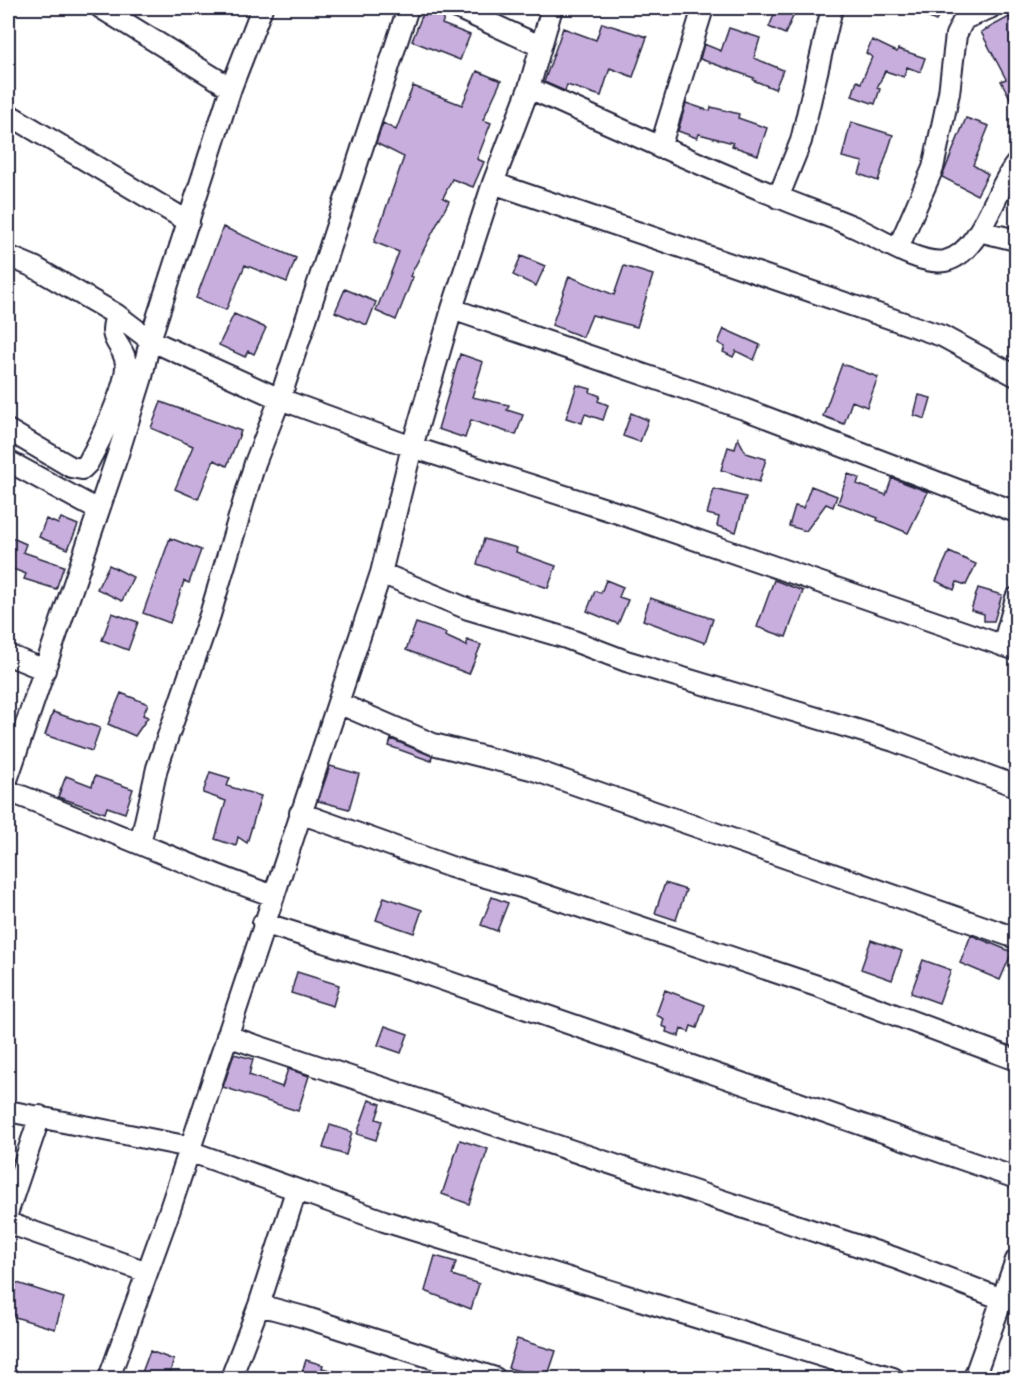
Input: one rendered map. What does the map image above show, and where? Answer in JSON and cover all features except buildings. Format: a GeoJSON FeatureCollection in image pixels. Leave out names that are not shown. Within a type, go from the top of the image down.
{"type":"FeatureCollection","features":[{"type":"Feature","properties":{"kind":"street"},"geometry":{"type":"LineString","coordinates":[[105,8],[231,88]]}},
{"type":"Feature","properties":{"kind":"street"},"geometry":{"type":"LineString","coordinates":[[8,777],[142,377],[150,340],[231,88],[262,8]]}},
{"type":"Feature","properties":{"kind":"street"},"geometry":{"type":"LineString","coordinates":[[140,844],[157,768],[210,615],[255,463],[280,399],[408,8]]}},
{"type":"Feature","properties":{"kind":"street"},"geometry":{"type":"LineString","coordinates":[[457,8],[540,46]]}},
{"type":"Feature","properties":{"kind":"street"},"geometry":{"type":"LineString","coordinates":[[109,1378],[190,1147],[381,573],[412,447],[452,309],[529,88],[552,8]]}},
{"type":"Feature","properties":{"kind":"street"},"geometry":{"type":"LineString","coordinates":[[660,148],[704,8]]}},
{"type":"Feature","properties":{"kind":"street"},"geometry":{"type":"LineString","coordinates":[[778,198],[801,141],[832,8]]}},
{"type":"Feature","properties":{"kind":"street"},"geometry":{"type":"LineString","coordinates":[[898,248],[933,168],[949,93],[956,35],[964,19],[983,9]]}},
{"type":"Feature","properties":{"kind":"street"},"geometry":{"type":"LineString","coordinates":[[529,88],[660,148],[778,198],[852,225],[928,261],[946,261],[964,251],[979,231],[1007,175],[1017,164]]}},
{"type":"Feature","properties":{"kind":"street"},"geometry":{"type":"LineString","coordinates":[[8,114],[189,222]]}},
{"type":"Feature","properties":{"kind":"street"},"geometry":{"type":"LineString","coordinates":[[494,183],[942,336],[1017,376]]}},
{"type":"Feature","properties":{"kind":"street"},"geometry":{"type":"LineString","coordinates":[[979,231],[1017,240]]}},
{"type":"Feature","properties":{"kind":"street"},"geometry":{"type":"LineString","coordinates":[[8,256],[34,267],[117,315],[150,340],[280,399],[412,447],[618,513],[1010,648],[1017,598]]}},
{"type":"Feature","properties":{"kind":"street"},"geometry":{"type":"LineString","coordinates":[[452,309],[744,409],[1017,512]]}},
{"type":"Feature","properties":{"kind":"street"},"geometry":{"type":"LineString","coordinates":[[8,430],[71,467],[82,469],[88,463],[122,385],[126,366],[113,339],[112,328],[117,315]]}},
{"type":"Feature","properties":{"kind":"street"},"geometry":{"type":"LineString","coordinates":[[8,461],[98,510]]}},
{"type":"Feature","properties":{"kind":"street"},"geometry":{"type":"LineString","coordinates":[[381,573],[468,609],[566,638],[626,661],[894,741],[1017,786]]}},
{"type":"Feature","properties":{"kind":"street"},"geometry":{"type":"LineString","coordinates":[[8,655],[45,670]]}},
{"type":"Feature","properties":{"kind":"street"},"geometry":{"type":"LineString","coordinates":[[338,703],[433,744],[542,773],[1017,938]]}},
{"type":"Feature","properties":{"kind":"street"},"geometry":{"type":"LineString","coordinates":[[8,791],[219,877],[274,896]]}},
{"type":"Feature","properties":{"kind":"street"},"geometry":{"type":"LineString","coordinates":[[300,813],[451,867],[524,888],[820,987],[1017,1060]]}},
{"type":"Feature","properties":{"kind":"street"},"geometry":{"type":"LineString","coordinates":[[263,923],[423,973],[1017,1178]]}},
{"type":"Feature","properties":{"kind":"street"},"geometry":{"type":"LineString","coordinates":[[227,1036],[895,1258],[1002,1299]]}},
{"type":"Feature","properties":{"kind":"street"},"geometry":{"type":"LineString","coordinates":[[8,1111],[190,1147]]}},
{"type":"Feature","properties":{"kind":"street"},"geometry":{"type":"LineString","coordinates":[[8,1211],[40,1116]]}},
{"type":"Feature","properties":{"kind":"street"},"geometry":{"type":"LineString","coordinates":[[190,1147],[189,1151],[296,1191],[603,1291],[893,1378]]}},
{"type":"Feature","properties":{"kind":"street"},"geometry":{"type":"LineString","coordinates":[[231,1378],[259,1305],[296,1191]]}},
{"type":"Feature","properties":{"kind":"street"},"geometry":{"type":"LineString","coordinates":[[8,1223],[147,1272]]}},
{"type":"Feature","properties":{"kind":"street"},"geometry":{"type":"LineString","coordinates":[[974,1378],[1017,1260]]}},
{"type":"Feature","properties":{"kind":"street"},"geometry":{"type":"LineString","coordinates":[[259,1305],[304,1317],[495,1378]]}}]}
